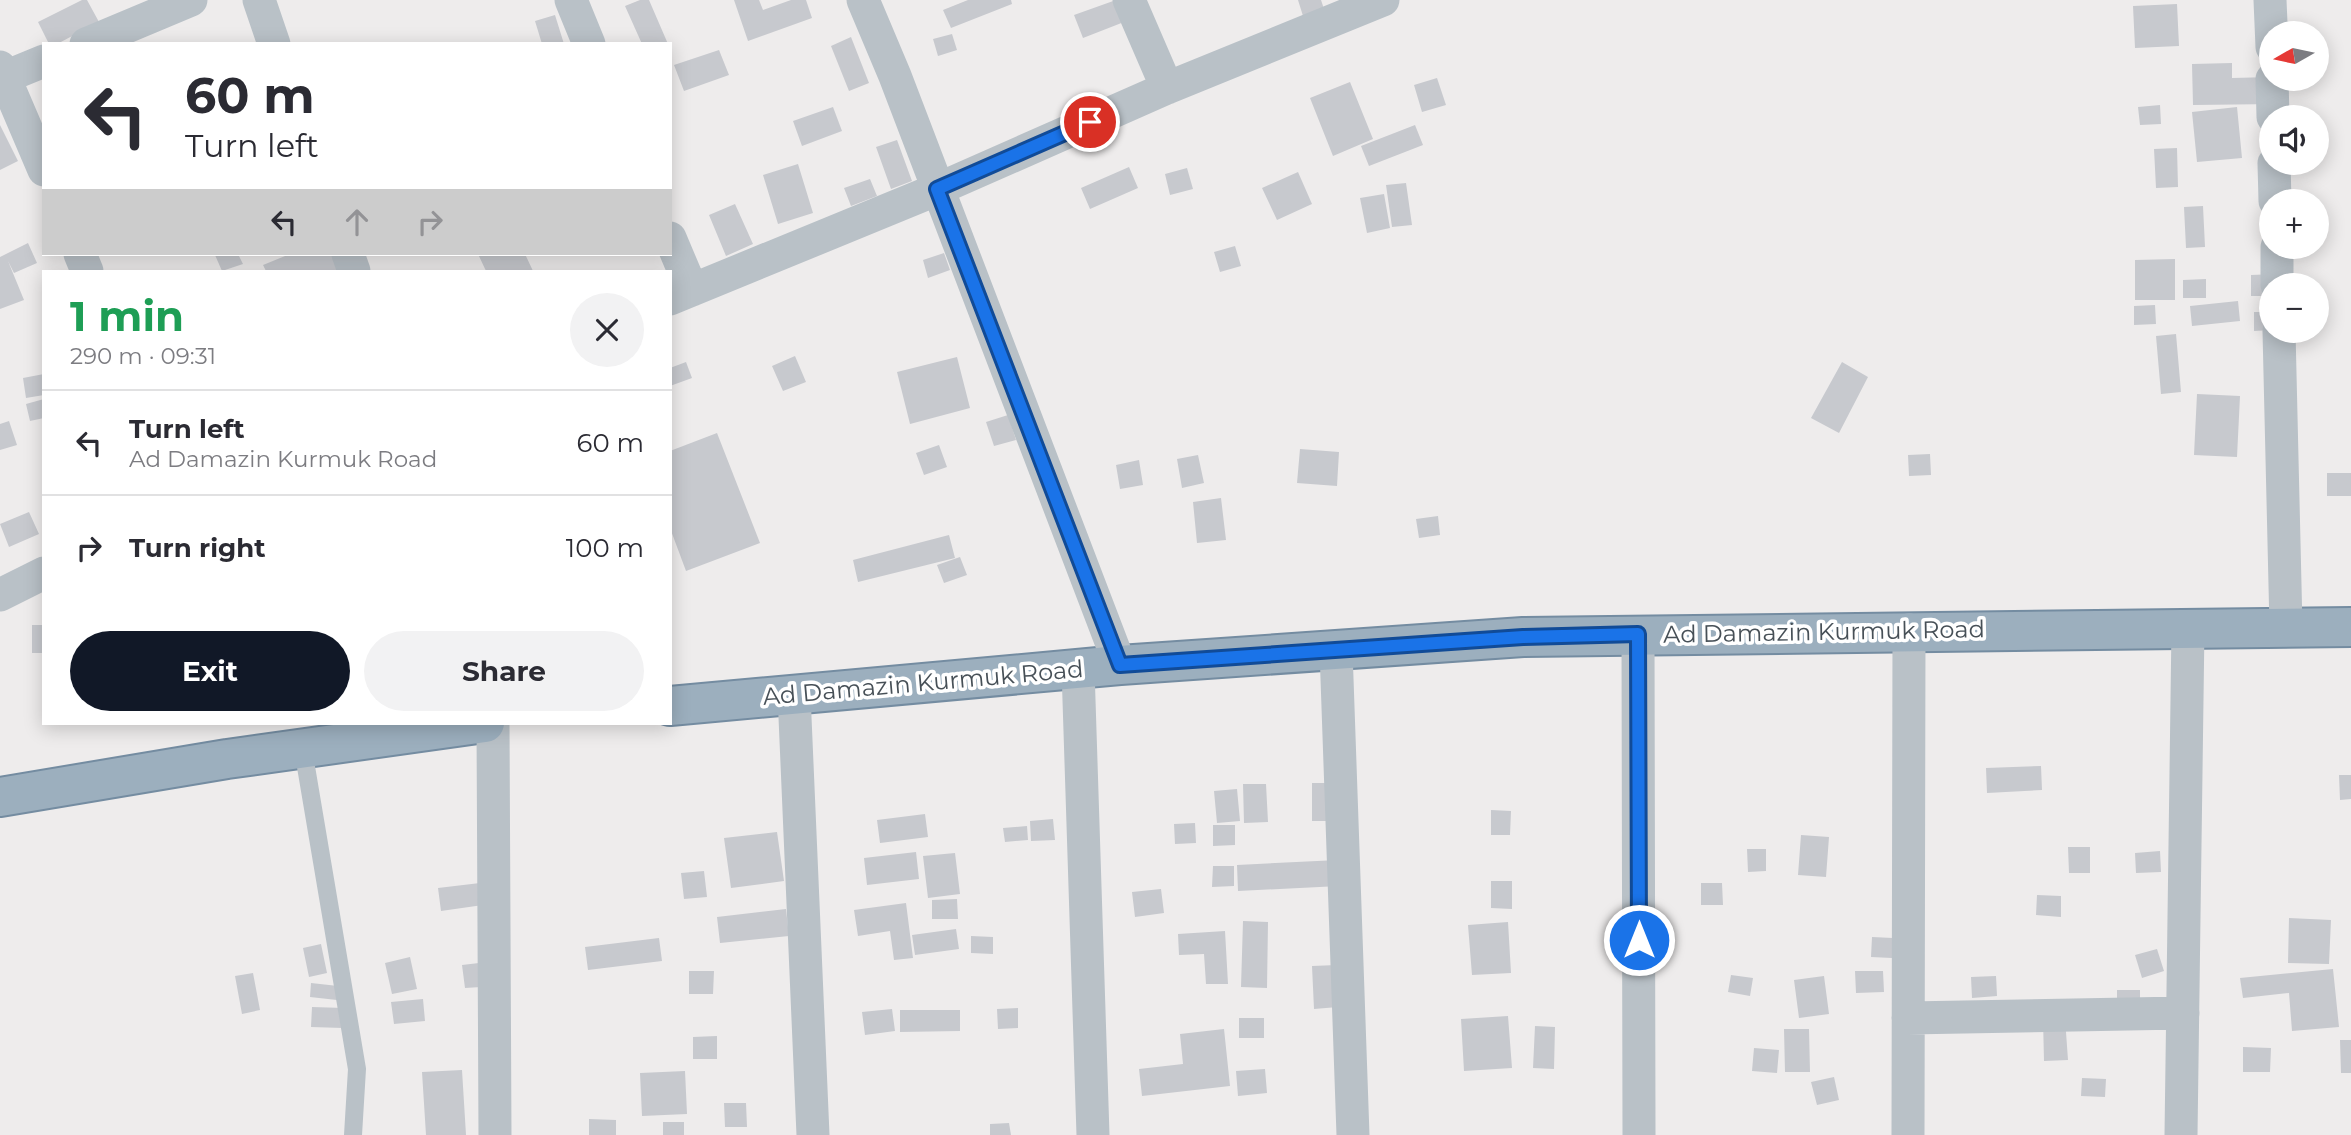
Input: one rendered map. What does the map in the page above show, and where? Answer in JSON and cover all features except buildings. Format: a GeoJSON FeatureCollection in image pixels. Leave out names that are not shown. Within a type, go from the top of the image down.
{"type":"FeatureCollection","features":[{"type":"Feature","properties":{"kind":"highway","name":"Ad Damazin Kurmuk Road"},"geometry":{"type":"LineString","coordinates":[[672,705],[1120,665],[1523,637],[2351,626]]}},
{"type":"Feature","properties":{"kind":"highway"},"geometry":{"type":"LineString","coordinates":[[0,797],[471,725]]}},
{"type":"Feature","properties":{"kind":"street"},"geometry":{"type":"LineString","coordinates":[[91,42],[191,0]]}},
{"type":"Feature","properties":{"kind":"street"},"geometry":{"type":"LineString","coordinates":[[259,0],[273,42]]}},
{"type":"Feature","properties":{"kind":"street"},"geometry":{"type":"LineString","coordinates":[[571,0],[588,42]]}},
{"type":"Feature","properties":{"kind":"street"},"geometry":{"type":"LineString","coordinates":[[863,0],[1120,665]]}},
{"type":"Feature","properties":{"kind":"street"},"geometry":{"type":"LineString","coordinates":[[1129,0],[1167,88]]}},
{"type":"Feature","properties":{"kind":"street"},"geometry":{"type":"LineString","coordinates":[[672,248],[681,295],[937,189],[1167,88],[1383,0]]}},
{"type":"Feature","properties":{"kind":"street"},"geometry":{"type":"LineString","coordinates":[[2270,0],[2271,21]]}},
{"type":"Feature","properties":{"kind":"street"},"geometry":{"type":"LineString","coordinates":[[42,62],[1,75],[42,166]]}},
{"type":"Feature","properties":{"kind":"street"},"geometry":{"type":"LineString","coordinates":[[2279,343],[2286,627]]}},
{"type":"Feature","properties":{"kind":"street"},"geometry":{"type":"LineString","coordinates":[[0,595],[42,574]]}},
{"type":"Feature","properties":{"kind":"street"},"geometry":{"type":"LineString","coordinates":[[2181,1135],[2188,627]]}},
{"type":"Feature","properties":{"kind":"street"},"geometry":{"type":"LineString","coordinates":[[1908,1135],[1909,631]]}},
{"type":"Feature","properties":{"kind":"street"},"geometry":{"type":"LineString","coordinates":[[1638,634],[1639,1135]]}},
{"type":"Feature","properties":{"kind":"street"},"geometry":{"type":"LineString","coordinates":[[1336,650],[1353,1135]]}},
{"type":"Feature","properties":{"kind":"street"},"geometry":{"type":"LineString","coordinates":[[1078,669],[1093,1135]]}},
{"type":"Feature","properties":{"kind":"street"},"geometry":{"type":"LineString","coordinates":[[794,694],[813,1135]]}},
{"type":"Feature","properties":{"kind":"street"},"geometry":{"type":"LineString","coordinates":[[493,725],[495,1135]]}},
{"type":"Feature","properties":{"kind":"street"},"geometry":{"type":"LineString","coordinates":[[1908,1018],[2183,1013]]}},
{"type":"Feature","properties":{"kind":"lane"},"geometry":{"type":"LineString","coordinates":[[303,749],[357,1069],[354,1135]]}},
{"type":"Feature","properties":{"kind":"route"},"geometry":{"type":"LineString","coordinates":[[1090,122],[937,189],[1120,665],[1523,637],[1638,634],[1639,940]]}}]}
